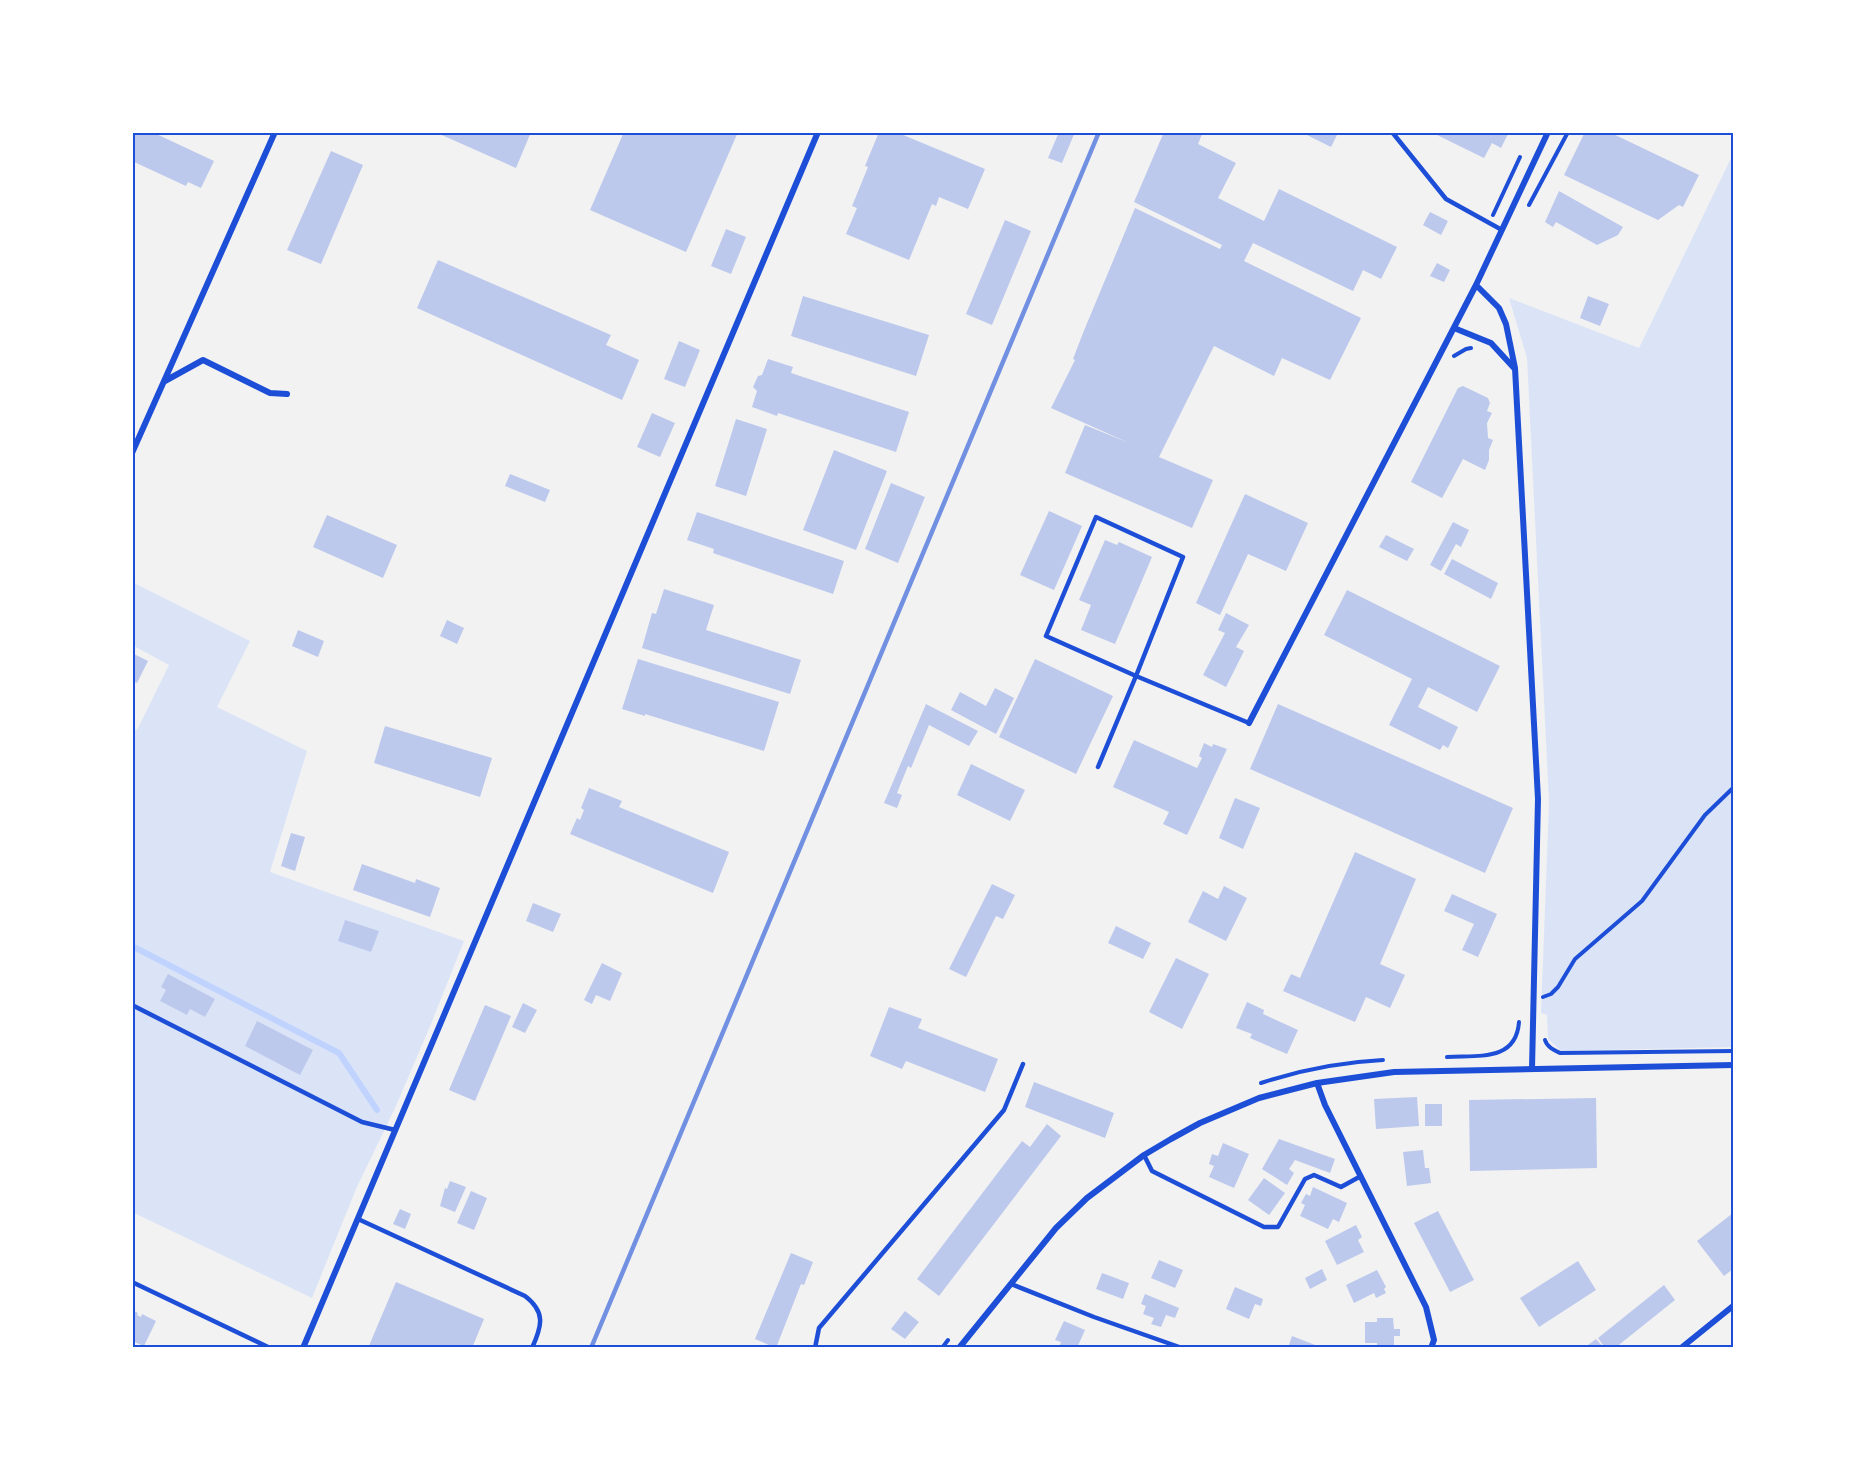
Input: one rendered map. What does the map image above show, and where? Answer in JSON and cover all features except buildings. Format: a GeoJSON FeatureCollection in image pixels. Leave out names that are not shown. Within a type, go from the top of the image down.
{"type":"FeatureCollection","features":[{"type":"Feature","properties":{"kind":"street"},"geometry":{"type":"LineString","coordinates":[[132,453],[275,132]]}},
{"type":"Feature","properties":{"kind":"street"},"geometry":{"type":"LineString","coordinates":[[303,1348],[818,132]]}},
{"type":"Feature","properties":{"kind":"street"},"geometry":{"type":"LineString","coordinates":[[1250,723],[1476,285],[1548,132]]}},
{"type":"Feature","properties":{"kind":"street"},"geometry":{"type":"LineString","coordinates":[[1476,285],[1499,308],[1506,324],[1515,368],[1538,799],[1532,1068]]}},
{"type":"Feature","properties":{"kind":"street"},"geometry":{"type":"LineString","coordinates":[[1454,328],[1491,343],[1515,368]]}},
{"type":"Feature","properties":{"kind":"street"},"geometry":{"type":"LineString","coordinates":[[164,381],[203,360],[270,393],[287,394]]}},
{"type":"Feature","properties":{"kind":"street"},"geometry":{"type":"LineString","coordinates":[[959,1348],[1071,1211],[1144,1155],[1200,1124],[1259,1098],[1317,1083],[1394,1072],[1733,1065]]}},
{"type":"Feature","properties":{"kind":"street"},"geometry":{"type":"LineString","coordinates":[[1317,1083],[1325,1105],[1426,1307],[1434,1340],[1431,1348]]}},
{"type":"Feature","properties":{"kind":"street"},"geometry":{"type":"LineString","coordinates":[[1681,1348],[1733,1306]]}},
{"type":"Feature","properties":{"kind":"lane"},"geometry":{"type":"LineString","coordinates":[[1392,132],[1446,199],[1502,230]]}},
{"type":"Feature","properties":{"kind":"lane"},"geometry":{"type":"LineString","coordinates":[[1098,767],[1137,676],[1183,557],[1095,517],[1047,636],[1137,676],[1250,723]]}},
{"type":"Feature","properties":{"kind":"lane"},"geometry":{"type":"LineString","coordinates":[[132,1005],[362,1122],[395,1130]]}},
{"type":"Feature","properties":{"kind":"lane"},"geometry":{"type":"LineString","coordinates":[[814,1348],[819,1328],[1004,1110],[1023,1064]]}},
{"type":"Feature","properties":{"kind":"lane"},"geometry":{"type":"LineString","coordinates":[[1144,1155],[1152,1171],[1264,1227],[1278,1227],[1305,1179],[1314,1175],[1341,1187],[1361,1176]]}},
{"type":"Feature","properties":{"kind":"lane"},"geometry":{"type":"LineString","coordinates":[[358,1219],[534,1302],[541,1322],[540,1331],[532,1348]]}},
{"type":"Feature","properties":{"kind":"lane"},"geometry":{"type":"LineString","coordinates":[[132,1282],[270,1348]]}},
{"type":"Feature","properties":{"kind":"lane"},"geometry":{"type":"LineString","coordinates":[[1011,1284],[1094,1317],[1182,1348]]}},
{"type":"Feature","properties":{"kind":"path"},"geometry":{"type":"LineString","coordinates":[[1489,223],[1523,152]]}},
{"type":"Feature","properties":{"kind":"path"},"geometry":{"type":"LineString","coordinates":[[1451,361],[1456,353],[1466,348],[1475,348]]}},
{"type":"Feature","properties":{"kind":"path"},"geometry":{"type":"LineString","coordinates":[[1542,1007],[1543,997],[1551,994],[1558,987],[1575,959],[1642,901],[1706,815],[1733,788]]}},
{"type":"Feature","properties":{"kind":"path"},"geometry":{"type":"LineString","coordinates":[[1542,1033],[1546,1044],[1560,1053],[1733,1050]]}},
{"type":"Feature","properties":{"kind":"shaded area"},"geometry":{"type":"Polygon","coordinates":[[[1733,154],[1733,1047],[1561,1051],[1548,1039],[1547,1015],[1541,1013],[1549,802],[1527,358],[1509,298],[1639,348],[1733,154]]]}},
{"type":"Feature","properties":{"kind":"shaded area"},"geometry":{"type":"Polygon","coordinates":[[[132,582],[250,641],[217,707],[307,751],[270,872],[464,941],[396,1106],[356,1189],[312,1298],[132,1212],[132,729],[137,730],[169,665],[132,645],[132,582]]]}},
{"type":"Feature","properties":{"kind":"waterway"},"geometry":{"type":"LineString","coordinates":[[132,946],[339,1053],[377,1110]]}},
{"type":"Feature","properties":{"kind":"railway"},"geometry":{"type":"LineString","coordinates":[[591,1348],[1099,132]]}}]}
